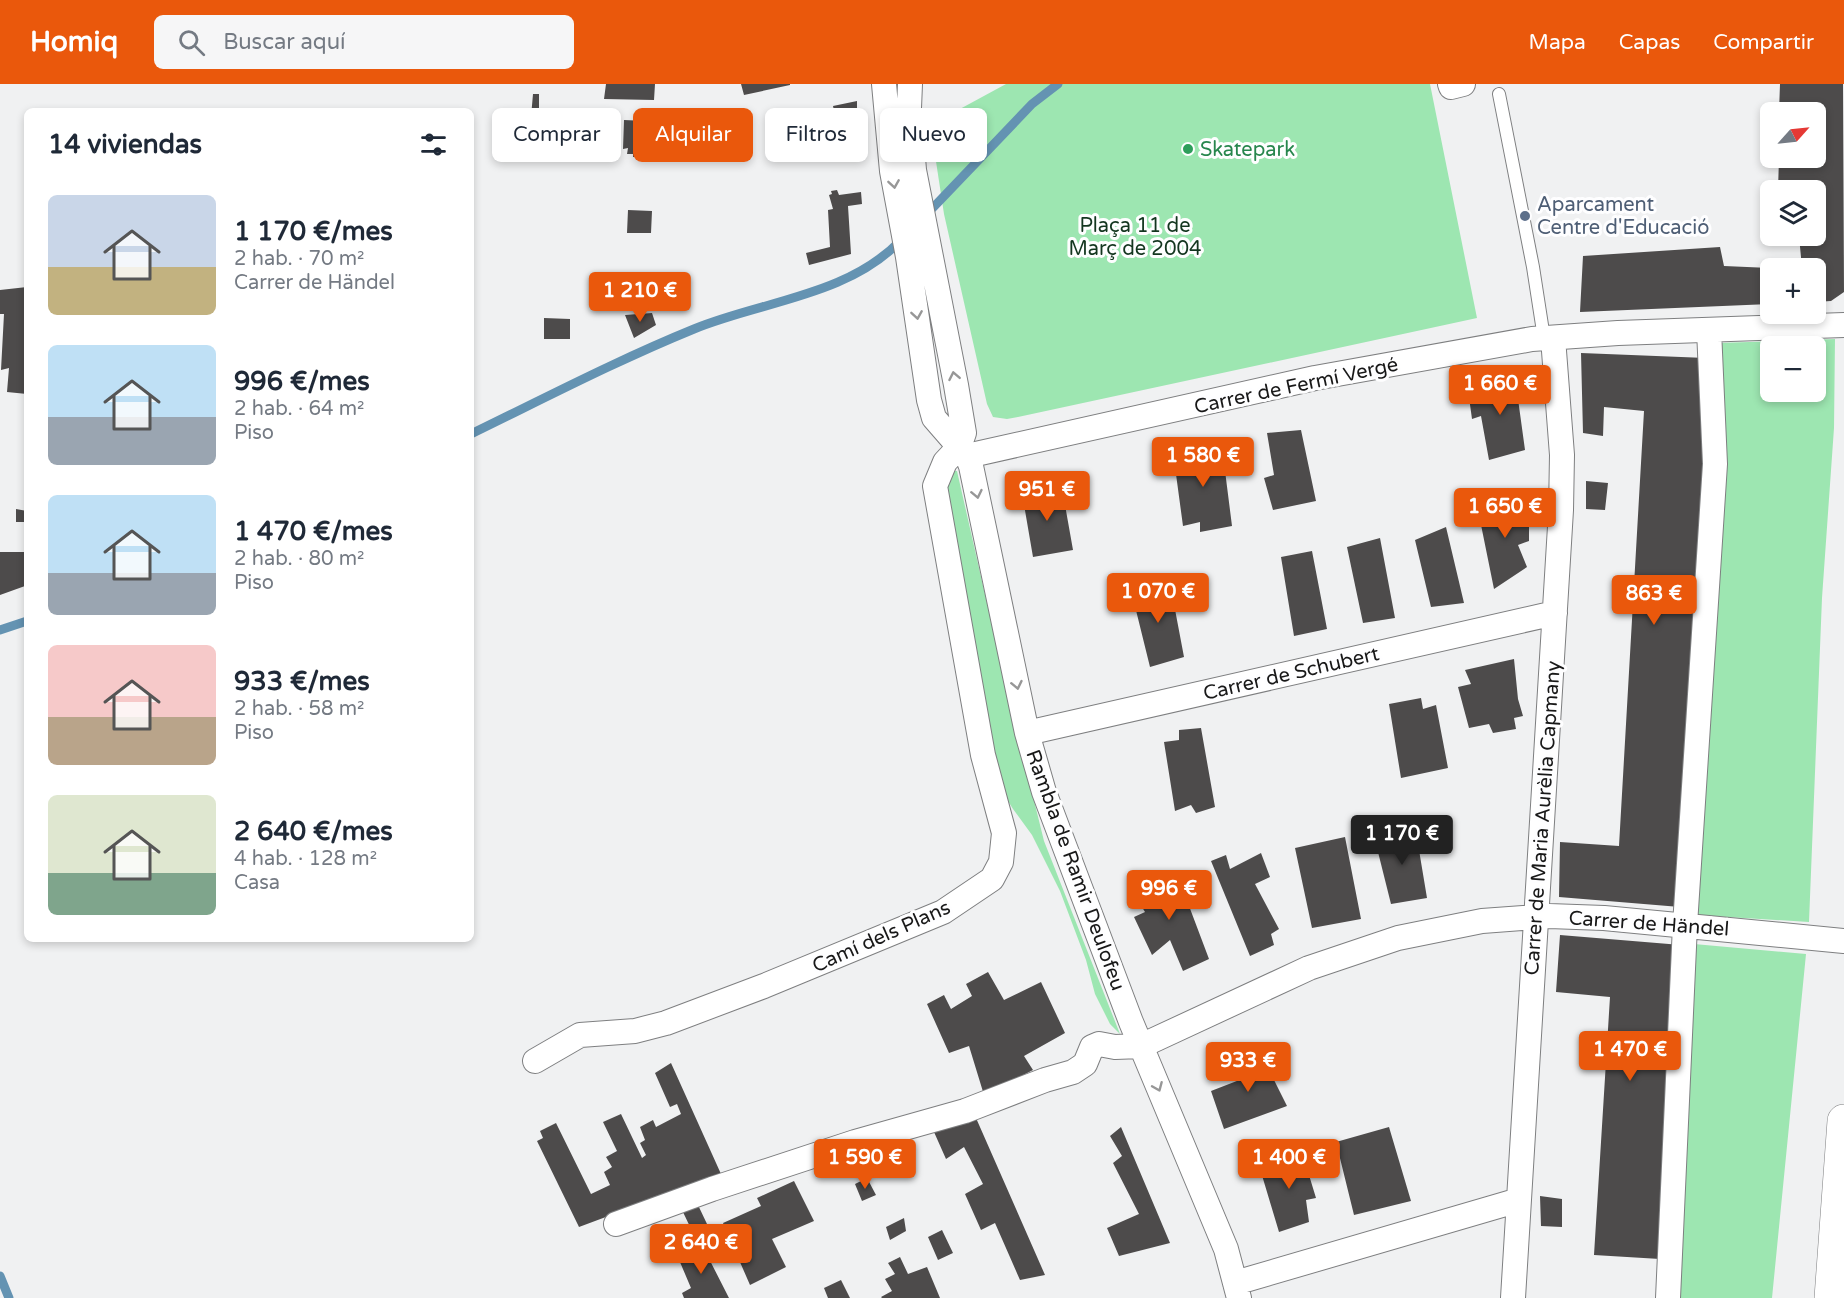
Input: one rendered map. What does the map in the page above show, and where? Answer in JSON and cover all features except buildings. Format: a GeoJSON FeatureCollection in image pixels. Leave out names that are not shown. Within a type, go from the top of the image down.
{"type":"FeatureCollection","features":[{"type":"Feature","properties":{"kind":"street","name":"Rambla de Ramir Deulofeu"},"geometry":{"type":"LineString","coordinates":[[884,84],[892,171],[908,257],[929,400],[934,418],[963,445]]}},
{"type":"Feature","properties":{"kind":"street","name":"Rambla de Ramir Deulofeu"},"geometry":{"type":"LineString","coordinates":[[910,84],[909,120],[914,171],[956,385],[963,445],[979,501],[1027,733],[1044,792],[1130,1046],[1226,1249],[1237,1290]]}},
{"type":"Feature","properties":{"kind":"street"},"geometry":{"type":"LineString","coordinates":[[1450,84],[1451,87],[1463,84]]}},
{"type":"Feature","properties":{"kind":"street","name":"Carrer de Fermí Vergé"},"geometry":{"type":"LineString","coordinates":[[963,445],[1315,378],[1549,338],[1618,333],[1844,325]]}},
{"type":"Feature","properties":{"kind":"street"},"geometry":{"type":"LineString","coordinates":[[1668,1298],[1685,925],[1715,464],[1709,330]]}},
{"type":"Feature","properties":{"kind":"street","name":"Carrer de Maria Aurèlia Capmany"},"geometry":{"type":"LineString","coordinates":[[1513,1298],[1562,510],[1562,455],[1549,338]]}},
{"type":"Feature","properties":{"kind":"street","name":"Camí dels Plans"},"geometry":{"type":"LineString","coordinates":[[534,1061],[580,1035],[635,1031],[656,1026],[764,986],[943,912],[992,879],[1001,862],[1004,833],[983,755],[935,486],[945,462],[963,445]]}},
{"type":"Feature","properties":{"kind":"street","name":"Carrer de Schubert"},"geometry":{"type":"LineString","coordinates":[[1027,733],[1555,613]]}},
{"type":"Feature","properties":{"kind":"street","name":"Carrer de Händel"},"geometry":{"type":"LineString","coordinates":[[616,1224],[712,1189],[855,1142],[965,1111],[1045,1080],[1073,1072],[1085,1064],[1092,1047],[1099,1044],[1130,1046],[1309,968],[1398,938],[1482,921],[1536,917],[1604,918],[1844,941]]}},
{"type":"Feature","properties":{"kind":"street"},"geometry":{"type":"LineString","coordinates":[[1831,1298],[1844,1121]]}},
{"type":"Feature","properties":{"kind":"street"},"geometry":{"type":"LineString","coordinates":[[1237,1290],[1519,1200]]}},
{"type":"Feature","properties":{"kind":"lane"},"geometry":{"type":"LineString","coordinates":[[1499,94],[1549,338]]}},
{"type":"Feature","properties":{"kind":"green space","name":"Plaça 11 de Març de 2004"},"geometry":{"type":"Polygon","coordinates":[[[1006,84],[1430,84],[1477,318],[1018,417],[1007,419],[993,417],[987,404],[944,214],[936,162],[987,162],[987,108],[962,108],[1006,84]]]}},
{"type":"Feature","properties":{"kind":"green space"},"geometry":{"type":"Polygon","coordinates":[[[1826,339],[1835,339],[1834,428],[1822,598],[1809,922],[1695,915],[1718,343],[1760,342],[1760,402],[1826,402],[1826,339]]]}},
{"type":"Feature","properties":{"kind":"green space"},"geometry":{"type":"Polygon","coordinates":[[[953,471],[957,471],[1044,841],[1120,1034],[1110,1024],[1095,994],[1086,960],[1060,891],[1032,835],[998,785],[944,495],[953,471]]]}},
{"type":"Feature","properties":{"kind":"green space"},"geometry":{"type":"Polygon","coordinates":[[[1694,944],[1806,954],[1772,1298],[1671,1298],[1694,944]]]}},
{"type":"Feature","properties":{"kind":"waterway"},"geometry":{"type":"LineString","coordinates":[[926,215],[1032,104],[1058,84]]}},
{"type":"Feature","properties":{"kind":"waterway"},"geometry":{"type":"LineString","coordinates":[[474,433],[610,366],[694,329],[720,319],[803,295],[856,274],[880,259],[901,240]]}},
{"type":"Feature","properties":{"kind":"waterway"},"geometry":{"type":"LineString","coordinates":[[0,630],[24,622]]}},
{"type":"Feature","properties":{"kind":"waterway"},"geometry":{"type":"LineString","coordinates":[[0,1276],[9,1298]]}},
{"type":"Feature","properties":{"kind":"place","name":"Skatepark"},"geometry":{"type":"Point","coordinates":[1188,149]}},
{"type":"Feature","properties":{"kind":"place","name":"Aparcament Centre d'Educació"},"geometry":{"type":"Point","coordinates":[1525,216]}}]}
